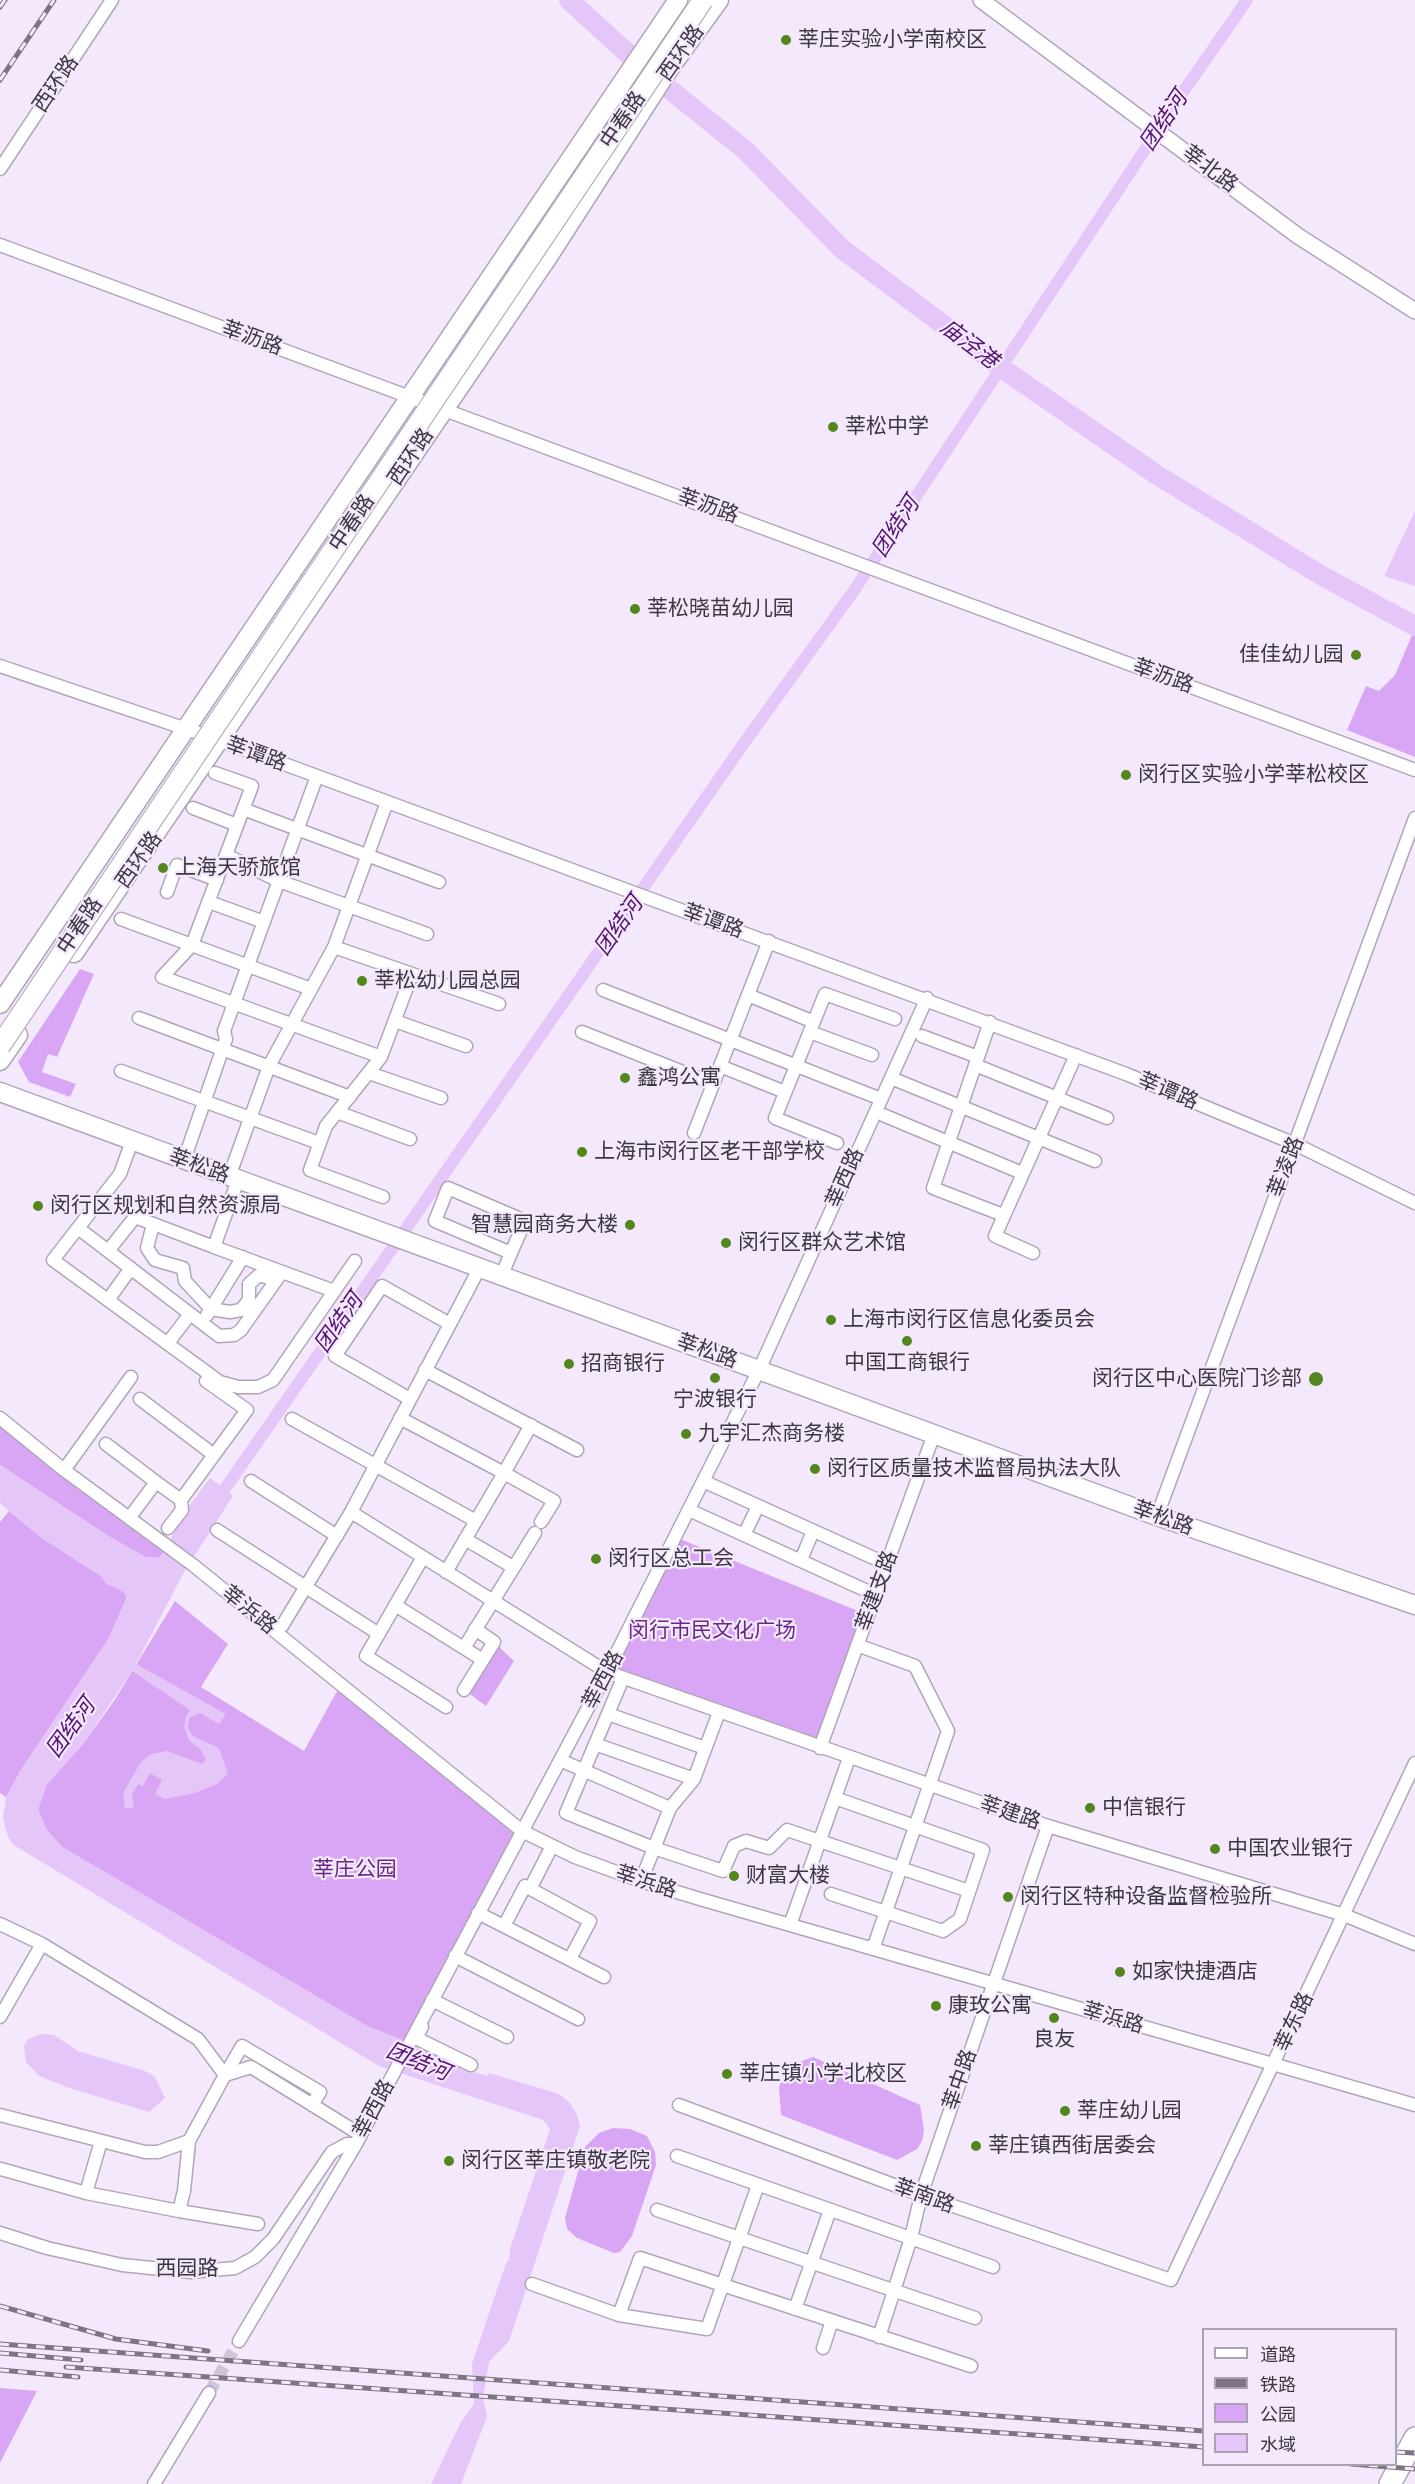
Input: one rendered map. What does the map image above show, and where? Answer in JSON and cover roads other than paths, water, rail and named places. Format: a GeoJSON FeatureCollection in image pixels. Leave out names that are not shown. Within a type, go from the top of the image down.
{"type":"FeatureCollection","features":[{"type":"Feature","properties":{"kind":"highway"},"geometry":{"type":"LineString","coordinates":[[1390,2484],[1415,2438]]}},
{"type":"Feature","properties":{"kind":"main road","name":"西环路"},"geometry":{"type":"LineString","coordinates":[[0,1004],[678,0]]}},
{"type":"Feature","properties":{"kind":"main road","name":"中春路"},"geometry":{"type":"LineString","coordinates":[[0,1023],[687,0]]}},
{"type":"Feature","properties":{"kind":"main road","name":"中春路"},"geometry":{"type":"LineString","coordinates":[[0,1046],[703,0]]}},
{"type":"Feature","properties":{"kind":"main road","name":"西环路"},"geometry":{"type":"LineString","coordinates":[[0,1061],[548,257],[669,69],[719,0]]}},
{"type":"Feature","properties":{"kind":"main road","name":"莘松路"},"geometry":{"type":"LineString","coordinates":[[0,1092],[1157,1516],[1415,1605]]}},
{"type":"Feature","properties":{"kind":"street","name":"西环路"},"geometry":{"type":"LineString","coordinates":[[0,169],[112,0]]}},
{"type":"Feature","properties":{"kind":"street","name":"莘北路"},"geometry":{"type":"LineString","coordinates":[[981,0],[1298,236],[1415,311]]}},
{"type":"Feature","properties":{"kind":"street","name":"莘沥路"},"geometry":{"type":"LineString","coordinates":[[0,245],[852,559],[1415,770]]}},
{"type":"Feature","properties":{"kind":"street","name":"莘谭路"},"geometry":{"type":"LineString","coordinates":[[0,666],[219,740],[616,887],[927,998],[1076,1055],[1295,1144],[1415,1203]]}},
{"type":"Feature","properties":{"kind":"street"},"geometry":{"type":"LineString","coordinates":[[215,773],[252,786],[192,945],[162,977],[381,1057]]}},
{"type":"Feature","properties":{"kind":"street"},"geometry":{"type":"LineString","coordinates":[[184,1160],[223,1049],[226,1039],[224,1031],[316,776]]}},
{"type":"Feature","properties":{"kind":"street"},"geometry":{"type":"LineString","coordinates":[[214,1247],[250,1118],[269,1066],[334,947],[387,802]]}},
{"type":"Feature","properties":{"kind":"street"},"geometry":{"type":"LineString","coordinates":[[193,808],[237,825]]}},
{"type":"Feature","properties":{"kind":"street"},"geometry":{"type":"LineString","coordinates":[[243,809],[439,882]]}},
{"type":"Feature","properties":{"kind":"street","name":"莘凌路"},"geometry":{"type":"LineString","coordinates":[[1157,1516],[1218,1344],[1295,1144],[1415,818]]}},
{"type":"Feature","properties":{"kind":"street"},"geometry":{"type":"LineString","coordinates":[[226,855],[279,880],[427,934]]}},
{"type":"Feature","properties":{"kind":"street"},"geometry":{"type":"LineString","coordinates":[[168,891],[177,865],[217,880]]}},
{"type":"Feature","properties":{"kind":"street"},"geometry":{"type":"LineString","coordinates":[[209,902],[264,922]]}},
{"type":"Feature","properties":{"kind":"street"},"geometry":{"type":"LineString","coordinates":[[121,919],[311,988]]}},
{"type":"Feature","properties":{"kind":"street"},"geometry":{"type":"LineString","coordinates":[[694,1133],[769,941]]}},
{"type":"Feature","properties":{"kind":"street"},"geometry":{"type":"LineString","coordinates":[[334,947],[499,1004]]}},
{"type":"Feature","properties":{"kind":"street"},"geometry":{"type":"LineString","coordinates":[[383,1197],[310,1170],[326,1126],[381,1057],[412,974]]}},
{"type":"Feature","properties":{"kind":"street"},"geometry":{"type":"LineString","coordinates":[[603,990],[881,1099]]}},
{"type":"Feature","properties":{"kind":"street"},"geometry":{"type":"LineString","coordinates":[[837,1143],[775,1118],[825,994],[895,1019]]}},
{"type":"Feature","properties":{"kind":"street"},"geometry":{"type":"LineString","coordinates":[[748,995],[872,1055]]}},
{"type":"Feature","properties":{"kind":"street","name":"莘西路"},"geometry":{"type":"LineString","coordinates":[[239,2341],[358,2140],[608,1672],[759,1370],[927,998]]}},
{"type":"Feature","properties":{"kind":"street"},"geometry":{"type":"LineString","coordinates":[[139,1018],[350,1097]]}},
{"type":"Feature","properties":{"kind":"street"},"geometry":{"type":"LineString","coordinates":[[395,1020],[466,1046]]}},
{"type":"Feature","properties":{"kind":"street"},"geometry":{"type":"LineString","coordinates":[[990,1022],[933,1188],[1003,1215]]}},
{"type":"Feature","properties":{"kind":"street"},"geometry":{"type":"LineString","coordinates":[[582,1032],[713,1084]]}},
{"type":"Feature","properties":{"kind":"street"},"geometry":{"type":"LineString","coordinates":[[922,1036],[1056,1098],[1107,1118]]}},
{"type":"Feature","properties":{"kind":"street"},"geometry":{"type":"LineString","coordinates":[[1033,1254],[995,1236],[1076,1055]]}},
{"type":"Feature","properties":{"kind":"street"},"geometry":{"type":"LineString","coordinates":[[720,1066],[785,1092]]}},
{"type":"Feature","properties":{"kind":"street"},"geometry":{"type":"LineString","coordinates":[[121,1071],[319,1143]]}},
{"type":"Feature","properties":{"kind":"street"},"geometry":{"type":"LineString","coordinates":[[369,1073],[441,1098]]}},
{"type":"Feature","properties":{"kind":"street"},"geometry":{"type":"LineString","coordinates":[[891,1078],[1095,1161]]}},
{"type":"Feature","properties":{"kind":"street"},"geometry":{"type":"LineString","coordinates":[[337,1112],[410,1139]]}},
{"type":"Feature","properties":{"kind":"street"},"geometry":{"type":"LineString","coordinates":[[883,1115],[1022,1173]]}},
{"type":"Feature","properties":{"kind":"street"},"geometry":{"type":"LineString","coordinates":[[132,1141],[120,1174],[53,1260],[220,1382],[238,1387],[258,1387],[273,1380],[355,1261]]}},
{"type":"Feature","properties":{"kind":"street"},"geometry":{"type":"LineString","coordinates":[[501,1277],[525,1221],[448,1188],[435,1221],[511,1253]]}},
{"type":"Feature","properties":{"kind":"street"},"geometry":{"type":"LineString","coordinates":[[108,1251],[135,1217],[243,1257],[279,1276]]}},
{"type":"Feature","properties":{"kind":"street"},"geometry":{"type":"LineString","coordinates":[[153,1224],[147,1248],[155,1260],[183,1268],[185,1281],[212,1309],[230,1312],[241,1310],[249,1300],[249,1284],[259,1275],[279,1276],[334,1291]]}},
{"type":"Feature","properties":{"kind":"street"},"geometry":{"type":"LineString","coordinates":[[78,1228],[219,1336],[234,1335],[241,1330],[279,1276]]}},
{"type":"Feature","properties":{"kind":"street"},"geometry":{"type":"LineString","coordinates":[[203,1323],[243,1257]]}},
{"type":"Feature","properties":{"kind":"street"},"geometry":{"type":"LineString","coordinates":[[108,1300],[131,1269]]}},
{"type":"Feature","properties":{"kind":"street"},"geometry":{"type":"LineString","coordinates":[[282,1626],[351,1512],[478,1269]]}},
{"type":"Feature","properties":{"kind":"street"},"geometry":{"type":"LineString","coordinates":[[410,1399],[335,1356],[382,1286],[450,1324]]}},
{"type":"Feature","properties":{"kind":"street"},"geometry":{"type":"LineString","coordinates":[[168,1343],[190,1314]]}},
{"type":"Feature","properties":{"kind":"street"},"geometry":{"type":"LineString","coordinates":[[175,1359],[247,1410],[180,1500]]}},
{"type":"Feature","properties":{"kind":"street"},"geometry":{"type":"LineString","coordinates":[[425,1370],[577,1450]]}},
{"type":"Feature","properties":{"kind":"street"},"geometry":{"type":"LineString","coordinates":[[64,1470],[131,1377]]}},
{"type":"Feature","properties":{"kind":"street"},"geometry":{"type":"LineString","coordinates":[[140,1399],[214,1455]]}},
{"type":"Feature","properties":{"kind":"street","name":"莘浜路"},"geometry":{"type":"LineString","coordinates":[[0,1418],[64,1470],[193,1565],[522,1831],[552,1846],[575,1857],[641,1881],[1415,2105]]}},
{"type":"Feature","properties":{"kind":"street"},"geometry":{"type":"LineString","coordinates":[[400,1418],[554,1501],[464,1648]]}},
{"type":"Feature","properties":{"kind":"street"},"geometry":{"type":"LineString","coordinates":[[292,1419],[476,1521]]}},
{"type":"Feature","properties":{"kind":"street"},"geometry":{"type":"LineString","coordinates":[[446,1572],[531,1425]]}},
{"type":"Feature","properties":{"kind":"street","name":"莘建支路"},"geometry":{"type":"LineString","coordinates":[[820,1748],[934,1434]]}},
{"type":"Feature","properties":{"kind":"street"},"geometry":{"type":"LineString","coordinates":[[106,1444],[180,1500],[182,1510],[168,1528]]}},
{"type":"Feature","properties":{"kind":"street"},"geometry":{"type":"LineString","coordinates":[[251,1481],[337,1536]]}},
{"type":"Feature","properties":{"kind":"street"},"geometry":{"type":"LineString","coordinates":[[703,1481],[887,1564]]}},
{"type":"Feature","properties":{"kind":"street"},"geometry":{"type":"LineString","coordinates":[[130,1517],[156,1482]]}},
{"type":"Feature","properties":{"kind":"street"},"geometry":{"type":"LineString","coordinates":[[744,1535],[758,1506]]}},
{"type":"Feature","properties":{"kind":"street"},"geometry":{"type":"LineString","coordinates":[[689,1510],[876,1594]]}},
{"type":"Feature","properties":{"kind":"street","name":"莘建路"},"geometry":{"type":"LineString","coordinates":[[351,1512],[608,1672],[1048,1826],[1344,1915],[1415,1944]]}},
{"type":"Feature","properties":{"kind":"street"},"geometry":{"type":"LineString","coordinates":[[217,1530],[379,1634]]}},
{"type":"Feature","properties":{"kind":"street"},"geometry":{"type":"LineString","coordinates":[[801,1560],[813,1531]]}},
{"type":"Feature","properties":{"kind":"street"},"geometry":{"type":"LineString","coordinates":[[465,1539],[513,1567]]}},
{"type":"Feature","properties":{"kind":"street"},"geometry":{"type":"LineString","coordinates":[[423,1557],[366,1656],[446,1707]]}},
{"type":"Feature","properties":{"kind":"street"},"geometry":{"type":"LineString","coordinates":[[395,1605],[483,1660]]}},
{"type":"Feature","properties":{"kind":"street"},"geometry":{"type":"LineString","coordinates":[[464,1690],[494,1642],[475,1629]]}},
{"type":"Feature","properties":{"kind":"street"},"geometry":{"type":"LineString","coordinates":[[857,1645],[915,1666],[948,1731],[873,1949]]}},
{"type":"Feature","properties":{"kind":"street"},"geometry":{"type":"LineString","coordinates":[[623,1678],[566,1813],[654,1848],[723,1871],[734,1846],[746,1841],[769,1848],[787,1830],[969,1891]]}},
{"type":"Feature","properties":{"kind":"street"},"geometry":{"type":"LineString","coordinates":[[641,1881],[670,1808],[694,1779],[719,1712]]}},
{"type":"Feature","properties":{"kind":"street"},"geometry":{"type":"LineString","coordinates":[[608,1714],[705,1748]]}},
{"type":"Feature","properties":{"kind":"street"},"geometry":{"type":"LineString","coordinates":[[595,1744],[694,1779]]}},
{"type":"Feature","properties":{"kind":"street"},"geometry":{"type":"LineString","coordinates":[[790,1925],[849,1758]]}},
{"type":"Feature","properties":{"kind":"street"},"geometry":{"type":"LineString","coordinates":[[560,1761],[670,1808]]}},
{"type":"Feature","properties":{"kind":"street","name":"莘东路"},"geometry":{"type":"LineString","coordinates":[[1171,2280],[1415,1763]]}},
{"type":"Feature","properties":{"kind":"street"},"geometry":{"type":"LineString","coordinates":[[831,1894],[943,1931],[960,1919],[983,1850],[835,1798]]}},
{"type":"Feature","properties":{"kind":"street","name":"莘中路"},"geometry":{"type":"LineString","coordinates":[[879,2337],[911,2238],[921,2195],[1048,1826]]}},
{"type":"Feature","properties":{"kind":"street"},"geometry":{"type":"LineString","coordinates":[[530,1889],[552,1846]]}},
{"type":"Feature","properties":{"kind":"street"},"geometry":{"type":"LineString","coordinates":[[504,1926],[525,1886],[590,1921],[570,1959]]}},
{"type":"Feature","properties":{"kind":"street"},"geometry":{"type":"LineString","coordinates":[[478,1913],[604,1977]]}},
{"type":"Feature","properties":{"kind":"street"},"geometry":{"type":"LineString","coordinates":[[0,1924],[42,1944],[198,2039],[225,2075]]}},
{"type":"Feature","properties":{"kind":"street"},"geometry":{"type":"LineString","coordinates":[[0,2017],[5,1996],[42,1944]]}},
{"type":"Feature","properties":{"kind":"street"},"geometry":{"type":"LineString","coordinates":[[455,1956],[578,2019]]}},
{"type":"Feature","properties":{"kind":"street"},"geometry":{"type":"LineString","coordinates":[[432,2000],[507,2037]]}},
{"type":"Feature","properties":{"kind":"street"},"geometry":{"type":"LineString","coordinates":[[424,2014],[424,2023],[416,2038],[471,2065]]}},
{"type":"Feature","properties":{"kind":"street"},"geometry":{"type":"LineString","coordinates":[[179,2211],[184,2191],[189,2141],[243,2046],[320,2092],[312,2105]]}},
{"type":"Feature","properties":{"kind":"street"},"geometry":{"type":"LineString","coordinates":[[225,2075],[251,2067],[312,2105],[358,2140]]}},
{"type":"Feature","properties":{"kind":"street","name":"莘南路"},"geometry":{"type":"LineString","coordinates":[[679,2105],[921,2195],[1171,2280]]}},
{"type":"Feature","properties":{"kind":"street"},"geometry":{"type":"LineString","coordinates":[[0,2115],[145,2152],[158,2152],[189,2141]]}},
{"type":"Feature","properties":{"kind":"street"},"geometry":{"type":"LineString","coordinates":[[86,2193],[101,2140]]}},
{"type":"Feature","properties":{"kind":"street","name":"西园路"},"geometry":{"type":"LineString","coordinates":[[0,2233],[47,2248],[122,2265],[191,2272],[235,2268],[255,2257],[273,2239],[332,2152],[358,2140]]}},
{"type":"Feature","properties":{"kind":"street"},"geometry":{"type":"LineString","coordinates":[[677,2156],[993,2267]]}},
{"type":"Feature","properties":{"kind":"street"},"geometry":{"type":"LineString","coordinates":[[1,2169],[86,2193],[258,2224]]}},
{"type":"Feature","properties":{"kind":"street"},"geometry":{"type":"LineString","coordinates":[[532,2284],[619,2315],[707,2329],[758,2185]]}},
{"type":"Feature","properties":{"kind":"street"},"geometry":{"type":"LineString","coordinates":[[657,2210],[975,2318]]}},
{"type":"Feature","properties":{"kind":"street"},"geometry":{"type":"LineString","coordinates":[[795,2309],[830,2210]]}},
{"type":"Feature","properties":{"kind":"street"},"geometry":{"type":"LineString","coordinates":[[619,2315],[640,2258],[971,2366]]}},
{"type":"Feature","properties":{"kind":"street"},"geometry":{"type":"LineString","coordinates":[[823,2348],[832,2321]]}},
{"type":"Feature","properties":{"kind":"street"},"geometry":{"type":"LineString","coordinates":[[154,2484],[209,2393]]}},
{"type":"Feature","properties":{"kind":"water"},"geometry":{"type":"Polygon","coordinates":[[[1415,511],[1415,586],[1384,576],[1415,511]]]}},
{"type":"Feature","properties":{"kind":"water"},"geometry":{"type":"Polygon","coordinates":[[[0,1465],[108,1536],[145,1557],[159,1558],[186,1510],[210,1478],[233,1496],[184,1572],[136,1664],[226,1714],[219,1724],[200,1713],[189,1718],[188,1728],[193,1736],[219,1748],[228,1774],[217,1784],[195,1793],[165,1799],[155,1794],[162,1780],[150,1773],[143,1786],[138,1784],[132,1795],[134,1807],[125,1809],[123,1793],[141,1762],[151,1754],[167,1751],[202,1764],[206,1760],[202,1751],[189,1740],[184,1726],[190,1710],[132,1671],[83,1744],[47,1784],[38,1809],[46,1829],[62,1847],[367,2026],[455,2060],[461,2069],[488,2076],[489,2073],[559,2094],[570,2103],[577,2115],[580,2126],[509,2341],[489,2362],[483,2398],[487,2417],[461,2484],[431,2484],[461,2422],[474,2404],[472,2364],[506,2263],[509,2260],[510,2249],[550,2129],[543,2120],[379,2066],[12,1844],[3,1817],[6,1797],[21,1770],[109,1638],[127,1598],[124,1592],[106,1583],[101,1576],[42,1538],[0,1503],[0,1465]]]}},
{"type":"Feature","properties":{"kind":"water"},"geometry":{"type":"Polygon","coordinates":[[[41,2034],[54,2035],[78,2051],[145,2071],[155,2077],[165,2098],[149,2112],[69,2088],[39,2076],[26,2062],[24,2046],[28,2039],[41,2034]]]}},
{"type":"Feature","properties":{"kind":"waterway","name":"庙泾港"},"geometry":{"type":"LineString","coordinates":[[569,0],[648,72],[745,150],[842,249],[1000,367],[1157,475],[1324,577],[1415,626]]}},
{"type":"Feature","properties":{"kind":"waterway","name":"团结河"},"geometry":{"type":"LineString","coordinates":[[215,1503],[744,743],[853,592],[1181,95],[1247,0]]}},
{"type":"Feature","properties":{"kind":"tunnel"},"geometry":{"type":"LineString","coordinates":[[209,2393],[239,2341]]}},
{"type":"Feature","properties":{"kind":"railway"},"geometry":{"type":"LineString","coordinates":[[0,7],[5,0]]}},
{"type":"Feature","properties":{"kind":"railway"},"geometry":{"type":"LineString","coordinates":[[0,80],[54,0]]}},
{"type":"Feature","properties":{"kind":"railway"},"geometry":{"type":"LineString","coordinates":[[0,2306],[116,2339],[208,2351]]}},
{"type":"Feature","properties":{"kind":"railway"},"geometry":{"type":"LineString","coordinates":[[0,2344],[1202,2431]]}},
{"type":"Feature","properties":{"kind":"railway"},"geometry":{"type":"LineString","coordinates":[[0,2353],[81,2360]]}},
{"type":"Feature","properties":{"kind":"railway"},"geometry":{"type":"LineString","coordinates":[[66,2367],[1202,2447]]}},
{"type":"Feature","properties":{"kind":"railway"},"geometry":{"type":"LineString","coordinates":[[0,2370],[78,2377]]}},
{"type":"Feature","properties":{"kind":"railway"},"geometry":{"type":"LineString","coordinates":[[1397,2452],[1415,2453]]}},
{"type":"Feature","properties":{"kind":"railway"},"geometry":{"type":"LineString","coordinates":[[1377,2466],[1415,2469]]}},
{"type":"Feature","properties":{"kind":"place","name":"莘庄实验小学南校区"},"geometry":{"type":"Point","coordinates":[786,40]}},
{"type":"Feature","properties":{"kind":"place","name":"莘松中学"},"geometry":{"type":"Point","coordinates":[833,427]}},
{"type":"Feature","properties":{"kind":"place","name":"莘松晓苗幼儿园"},"geometry":{"type":"Point","coordinates":[635,609]}},
{"type":"Feature","properties":{"kind":"place","name":"佳佳幼儿园"},"geometry":{"type":"Point","coordinates":[1356,655]}},
{"type":"Feature","properties":{"kind":"place","name":"闵行区实验小学莘松校区"},"geometry":{"type":"Point","coordinates":[1126,775]}},
{"type":"Feature","properties":{"kind":"place","name":"上海天骄旅馆"},"geometry":{"type":"Point","coordinates":[163,868]}},
{"type":"Feature","properties":{"kind":"place","name":"莘松幼儿园总园"},"geometry":{"type":"Point","coordinates":[362,981]}},
{"type":"Feature","properties":{"kind":"place","name":"鑫鸿公寓"},"geometry":{"type":"Point","coordinates":[625,1078]}},
{"type":"Feature","properties":{"kind":"place","name":"上海市闵行区老干部学校"},"geometry":{"type":"Point","coordinates":[582,1152]}},
{"type":"Feature","properties":{"kind":"place","name":"闵行区规划和自然资源局"},"geometry":{"type":"Point","coordinates":[38,1206]}},
{"type":"Feature","properties":{"kind":"place","name":"智慧园商务大楼"},"geometry":{"type":"Point","coordinates":[630,1225]}},
{"type":"Feature","properties":{"kind":"place","name":"闵行区群众艺术馆"},"geometry":{"type":"Point","coordinates":[726,1243]}},
{"type":"Feature","properties":{"kind":"place","name":"上海市闵行区信息化委员会"},"geometry":{"type":"Point","coordinates":[831,1320]}},
{"type":"Feature","properties":{"kind":"place","name":"中国工商银行"},"geometry":{"type":"Point","coordinates":[907,1341]}},
{"type":"Feature","properties":{"kind":"place","name":"招商银行"},"geometry":{"type":"Point","coordinates":[569,1364]}},
{"type":"Feature","properties":{"kind":"place","name":"宁波银行"},"geometry":{"type":"Point","coordinates":[715,1378]}},
{"type":"Feature","properties":{"kind":"place","name":"闵行区中心医院门诊部"},"geometry":{"type":"Point","coordinates":[1316,1379]}},
{"type":"Feature","properties":{"kind":"place","name":"九宇汇杰商务楼"},"geometry":{"type":"Point","coordinates":[686,1434]}},
{"type":"Feature","properties":{"kind":"place","name":"闵行区质量技术监督局执法大队"},"geometry":{"type":"Point","coordinates":[815,1469]}},
{"type":"Feature","properties":{"kind":"place","name":"闵行区总工会"},"geometry":{"type":"Point","coordinates":[596,1559]}},
{"type":"Feature","properties":{"kind":"place","name":"中信银行"},"geometry":{"type":"Point","coordinates":[1090,1808]}},
{"type":"Feature","properties":{"kind":"place","name":"中国农业银行"},"geometry":{"type":"Point","coordinates":[1215,1849]}},
{"type":"Feature","properties":{"kind":"place","name":"财富大楼"},"geometry":{"type":"Point","coordinates":[734,1876]}},
{"type":"Feature","properties":{"kind":"place","name":"闵行区特种设备监督检验所"},"geometry":{"type":"Point","coordinates":[1008,1897]}},
{"type":"Feature","properties":{"kind":"place","name":"如家快捷酒店"},"geometry":{"type":"Point","coordinates":[1120,1972]}},
{"type":"Feature","properties":{"kind":"place","name":"康玫公寓"},"geometry":{"type":"Point","coordinates":[936,2006]}},
{"type":"Feature","properties":{"kind":"place","name":"良友"},"geometry":{"type":"Point","coordinates":[1054,2018]}},
{"type":"Feature","properties":{"kind":"place","name":"莘庄镇小学北校区"},"geometry":{"type":"Point","coordinates":[727,2074]}},
{"type":"Feature","properties":{"kind":"place","name":"莘庄幼儿园"},"geometry":{"type":"Point","coordinates":[1065,2111]}},
{"type":"Feature","properties":{"kind":"place","name":"莘庄镇西街居委会"},"geometry":{"type":"Point","coordinates":[976,2146]}},
{"type":"Feature","properties":{"kind":"place","name":"闵行区莘庄镇敬老院"},"geometry":{"type":"Point","coordinates":[449,2161]}},
{"type":"Feature","properties":{"kind":"park label","name":"闵行市民文化广场"},"geometry":{"type":"Point","coordinates":[712,1631]}},
{"type":"Feature","properties":{"kind":"park label","name":"莘庄公园"},"geometry":{"type":"Point","coordinates":[355,1870]}}]}
